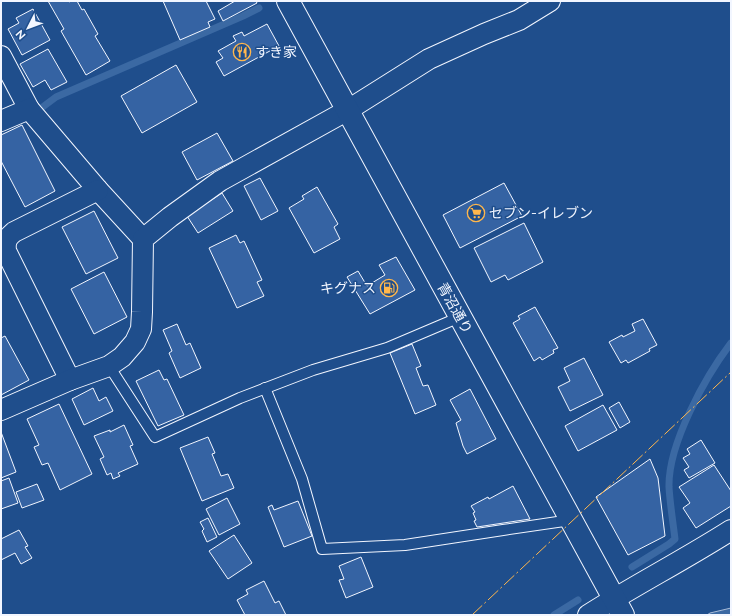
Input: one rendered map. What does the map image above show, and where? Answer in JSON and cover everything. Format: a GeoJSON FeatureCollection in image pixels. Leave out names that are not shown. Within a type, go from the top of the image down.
{"type":"FeatureCollection","features":[{"type":"Feature","properties":{"kind":"street","name":"青沼通り"},"geometry":{"type":"LineString","coordinates":[[288,1],[619,608]]}},
{"type":"Feature","properties":{"kind":"street"},"geometry":{"type":"LineString","coordinates":[[143,239],[170,217],[220,181],[348,110],[429,59],[484,34],[520,20],[550,1]]}},
{"type":"Feature","properties":{"kind":"street"},"geometry":{"type":"LineString","coordinates":[[1,56],[29,109],[98,190],[143,239],[142,312],[140,329],[135,342],[122,357],[109,366],[70,380],[1,410]]}},
{"type":"Feature","properties":{"kind":"street"},"geometry":{"type":"LineString","coordinates":[[1,121],[29,109]]}},
{"type":"Feature","properties":{"kind":"street"},"geometry":{"type":"LineString","coordinates":[[70,380],[6,250],[5,244],[8,237],[14,232],[98,190]]}},
{"type":"Feature","properties":{"kind":"street"},"geometry":{"type":"LineString","coordinates":[[588,615],[619,608],[731,530]]}},
{"type":"Feature","properties":{"kind":"lane"},"geometry":{"type":"LineString","coordinates":[[109,366],[155,437],[265,388],[313,370],[387,348],[460,317]]}},
{"type":"Feature","properties":{"kind":"lane"},"geometry":{"type":"LineString","coordinates":[[265,388],[302,478],[322,549],[405,545],[571,520]]}},
{"type":"Feature","properties":{"kind":"water"},"geometry":{"type":"Polygon","coordinates":[[[731,608],[731,615],[707,615],[710,613],[731,608]]]}},
{"type":"Feature","properties":{"kind":"building"},"geometry":{"type":"Polygon","coordinates":[[[48,1],[77,1],[82,10],[84,9],[98,34],[95,36],[110,61],[86,75],[61,31],[64,29],[48,1]]]}},
{"type":"Feature","properties":{"kind":"building"},"geometry":{"type":"Polygon","coordinates":[[[163,1],[206,1],[215,19],[208,22],[210,27],[180,40],[163,1]]]}},
{"type":"Feature","properties":{"kind":"building"},"geometry":{"type":"Polygon","coordinates":[[[235,1],[256,1],[257,3],[223,21],[218,11],[235,1]]]}},
{"type":"Feature","properties":{"kind":"building"},"geometry":{"type":"Polygon","coordinates":[[[33,9],[50,40],[22,55],[8,29],[19,23],[16,18],[33,9]]]}},
{"type":"Feature","properties":{"kind":"building"},"geometry":{"type":"Polygon","coordinates":[[[267,24],[279,46],[224,76],[216,62],[223,58],[218,51],[236,41],[233,36],[242,32],[244,36],[267,24]]]}},
{"type":"Feature","properties":{"kind":"building"},"geometry":{"type":"Polygon","coordinates":[[[48,49],[67,82],[51,90],[45,80],[33,87],[20,64],[48,49]]]}},
{"type":"Feature","properties":{"kind":"building"},"geometry":{"type":"Polygon","coordinates":[[[176,65],[197,102],[142,133],[121,96],[176,65]]]}},
{"type":"Feature","properties":{"kind":"building"},"geometry":{"type":"Polygon","coordinates":[[[22,125],[55,191],[25,207],[1,161],[1,135],[22,125]]]}},
{"type":"Feature","properties":{"kind":"building"},"geometry":{"type":"Polygon","coordinates":[[[217,133],[233,161],[197,180],[182,152],[217,133]]]}},
{"type":"Feature","properties":{"kind":"building"},"geometry":{"type":"Polygon","coordinates":[[[260,178],[278,211],[261,220],[244,186],[260,178]]]}},
{"type":"Feature","properties":{"kind":"building"},"geometry":{"type":"Polygon","coordinates":[[[504,183],[522,216],[460,248],[443,215],[504,183]]]}},
{"type":"Feature","properties":{"kind":"building"},"geometry":{"type":"Polygon","coordinates":[[[317,187],[338,224],[334,227],[340,239],[314,253],[289,208],[304,199],[302,196],[317,187]]]}},
{"type":"Feature","properties":{"kind":"building"},"geometry":{"type":"Polygon","coordinates":[[[222,193],[233,211],[198,233],[187,216],[222,193]]]}},
{"type":"Feature","properties":{"kind":"building"},"geometry":{"type":"Polygon","coordinates":[[[94,211],[118,258],[86,274],[62,227],[94,211]]]}},
{"type":"Feature","properties":{"kind":"building"},"geometry":{"type":"Polygon","coordinates":[[[524,223],[543,262],[508,280],[505,275],[491,282],[474,248],[524,223]]]}},
{"type":"Feature","properties":{"kind":"building"},"geometry":{"type":"Polygon","coordinates":[[[236,235],[240,243],[244,241],[262,280],[257,282],[264,296],[237,308],[209,248],[236,235]]]}},
{"type":"Feature","properties":{"kind":"building"},"geometry":{"type":"Polygon","coordinates":[[[396,257],[415,290],[370,314],[347,277],[358,271],[367,286],[385,275],[379,265],[396,257]]]}},
{"type":"Feature","properties":{"kind":"building"},"geometry":{"type":"Polygon","coordinates":[[[104,272],[127,317],[94,334],[71,289],[104,272]]]}},
{"type":"Feature","properties":{"kind":"building"},"geometry":{"type":"Polygon","coordinates":[[[535,307],[558,348],[553,350],[554,353],[542,360],[540,357],[534,361],[513,323],[520,319],[518,316],[535,307]]]}},
{"type":"Feature","properties":{"kind":"building"},"geometry":{"type":"Polygon","coordinates":[[[643,319],[657,345],[649,349],[650,351],[628,363],[626,360],[621,363],[609,342],[622,335],[623,337],[635,331],[632,324],[643,319]]]}},
{"type":"Feature","properties":{"kind":"building"},"geometry":{"type":"Polygon","coordinates":[[[177,324],[186,345],[190,343],[201,368],[180,378],[169,353],[172,351],[163,330],[177,324]]]}},
{"type":"Feature","properties":{"kind":"building"},"geometry":{"type":"Polygon","coordinates":[[[5,336],[29,380],[1,395],[1,338],[5,336]]]}},
{"type":"Feature","properties":{"kind":"building"},"geometry":{"type":"Polygon","coordinates":[[[412,344],[421,366],[416,368],[423,386],[428,385],[436,405],[415,414],[390,353],[412,344]]]}},
{"type":"Feature","properties":{"kind":"building"},"geometry":{"type":"Polygon","coordinates":[[[584,358],[603,395],[570,411],[558,387],[570,381],[564,368],[584,358]]]}},
{"type":"Feature","properties":{"kind":"building"},"geometry":{"type":"Polygon","coordinates":[[[159,370],[164,380],[167,379],[184,415],[158,426],[136,381],[159,370]]]}},
{"type":"Feature","properties":{"kind":"building"},"geometry":{"type":"Polygon","coordinates":[[[93,388],[99,401],[106,397],[113,411],[84,425],[72,399],[93,388]]]}},
{"type":"Feature","properties":{"kind":"building"},"geometry":{"type":"Polygon","coordinates":[[[470,389],[496,439],[467,454],[456,423],[461,420],[450,400],[470,389]]]}},
{"type":"Feature","properties":{"kind":"building"},"geometry":{"type":"Polygon","coordinates":[[[619,402],[630,422],[620,428],[609,408],[619,402]]]}},
{"type":"Feature","properties":{"kind":"building"},"geometry":{"type":"Polygon","coordinates":[[[59,404],[92,474],[60,490],[48,463],[42,465],[34,447],[39,445],[27,419],[59,404]]]}},
{"type":"Feature","properties":{"kind":"building"},"geometry":{"type":"Polygon","coordinates":[[[603,405],[617,430],[578,451],[565,426],[603,405]]]}},
{"type":"Feature","properties":{"kind":"building"},"geometry":{"type":"Polygon","coordinates":[[[124,425],[133,445],[130,446],[138,464],[118,473],[120,476],[113,479],[111,473],[107,475],[100,459],[104,457],[94,436],[110,430],[110,432],[124,425]]]}},
{"type":"Feature","properties":{"kind":"building"},"geometry":{"type":"Polygon","coordinates":[[[1,432],[16,472],[1,478],[1,432]]]}},
{"type":"Feature","properties":{"kind":"building"},"geometry":{"type":"Polygon","coordinates":[[[208,437],[215,453],[212,454],[221,476],[228,474],[234,488],[202,501],[180,448],[208,437]]]}},
{"type":"Feature","properties":{"kind":"building"},"geometry":{"type":"Polygon","coordinates":[[[701,440],[715,463],[689,478],[684,470],[689,467],[683,458],[690,454],[687,449],[701,440]]]}},
{"type":"Feature","properties":{"kind":"building"},"geometry":{"type":"Polygon","coordinates":[[[650,459],[658,478],[665,536],[628,555],[596,497],[650,459]]]}},
{"type":"Feature","properties":{"kind":"building"},"geometry":{"type":"Polygon","coordinates":[[[714,465],[731,491],[731,506],[696,528],[683,508],[690,503],[679,487],[714,465]]]}},
{"type":"Feature","properties":{"kind":"building"},"geometry":{"type":"Polygon","coordinates":[[[9,478],[18,503],[1,509],[1,481],[9,478]]]}},
{"type":"Feature","properties":{"kind":"building"},"geometry":{"type":"Polygon","coordinates":[[[37,484],[44,500],[22,508],[16,492],[37,484]]]}},
{"type":"Feature","properties":{"kind":"building"},"geometry":{"type":"Polygon","coordinates":[[[513,486],[530,519],[477,527],[474,521],[476,520],[473,513],[475,512],[471,506],[488,497],[489,499],[513,486]]]}},
{"type":"Feature","properties":{"kind":"building"},"geometry":{"type":"Polygon","coordinates":[[[227,498],[240,524],[219,535],[206,509],[227,498]]]}},
{"type":"Feature","properties":{"kind":"building"},"geometry":{"type":"Polygon","coordinates":[[[298,501],[312,536],[284,547],[268,507],[272,505],[274,510],[298,501]]]}},
{"type":"Feature","properties":{"kind":"building"},"geometry":{"type":"Polygon","coordinates":[[[208,518],[217,537],[207,542],[202,531],[204,529],[200,522],[208,518]]]}},
{"type":"Feature","properties":{"kind":"building"},"geometry":{"type":"Polygon","coordinates":[[[19,530],[28,546],[25,547],[32,558],[21,564],[15,553],[1,560],[1,539],[19,530]]]}},
{"type":"Feature","properties":{"kind":"building"},"geometry":{"type":"Polygon","coordinates":[[[234,535],[252,563],[228,579],[209,551],[234,535]]]}},
{"type":"Feature","properties":{"kind":"building"},"geometry":{"type":"Polygon","coordinates":[[[361,557],[373,587],[346,598],[339,580],[344,579],[339,566],[361,557]]]}},
{"type":"Feature","properties":{"kind":"building"},"geometry":{"type":"Polygon","coordinates":[[[264,581],[275,603],[279,601],[286,615],[245,615],[237,600],[248,594],[246,590],[264,581]]]}},
{"type":"Feature","properties":{"kind":"waterway"},"geometry":{"type":"LineString","coordinates":[[40,109],[56,97],[259,8]]}},
{"type":"Feature","properties":{"kind":"waterway"},"geometry":{"type":"LineString","coordinates":[[632,567],[675,539],[669,487],[670,470],[675,451],[681,432],[700,392],[731,343]]}},
{"type":"Feature","properties":{"kind":"waterway"},"geometry":{"type":"LineString","coordinates":[[554,615],[578,600]]}},
{"type":"Feature","properties":{"kind":"power"},"geometry":{"type":"LineString","coordinates":[[472,615],[731,372]]}},
{"type":"Feature","properties":{"kind":"place","name":"すき家"},"geometry":{"type":"Point","coordinates":[242,52]}},
{"type":"Feature","properties":{"kind":"place","name":"セブン-イレブン"},"geometry":{"type":"Point","coordinates":[476,213]}},
{"type":"Feature","properties":{"kind":"place","name":"キグナス"},"geometry":{"type":"Point","coordinates":[389,288]}}]}
